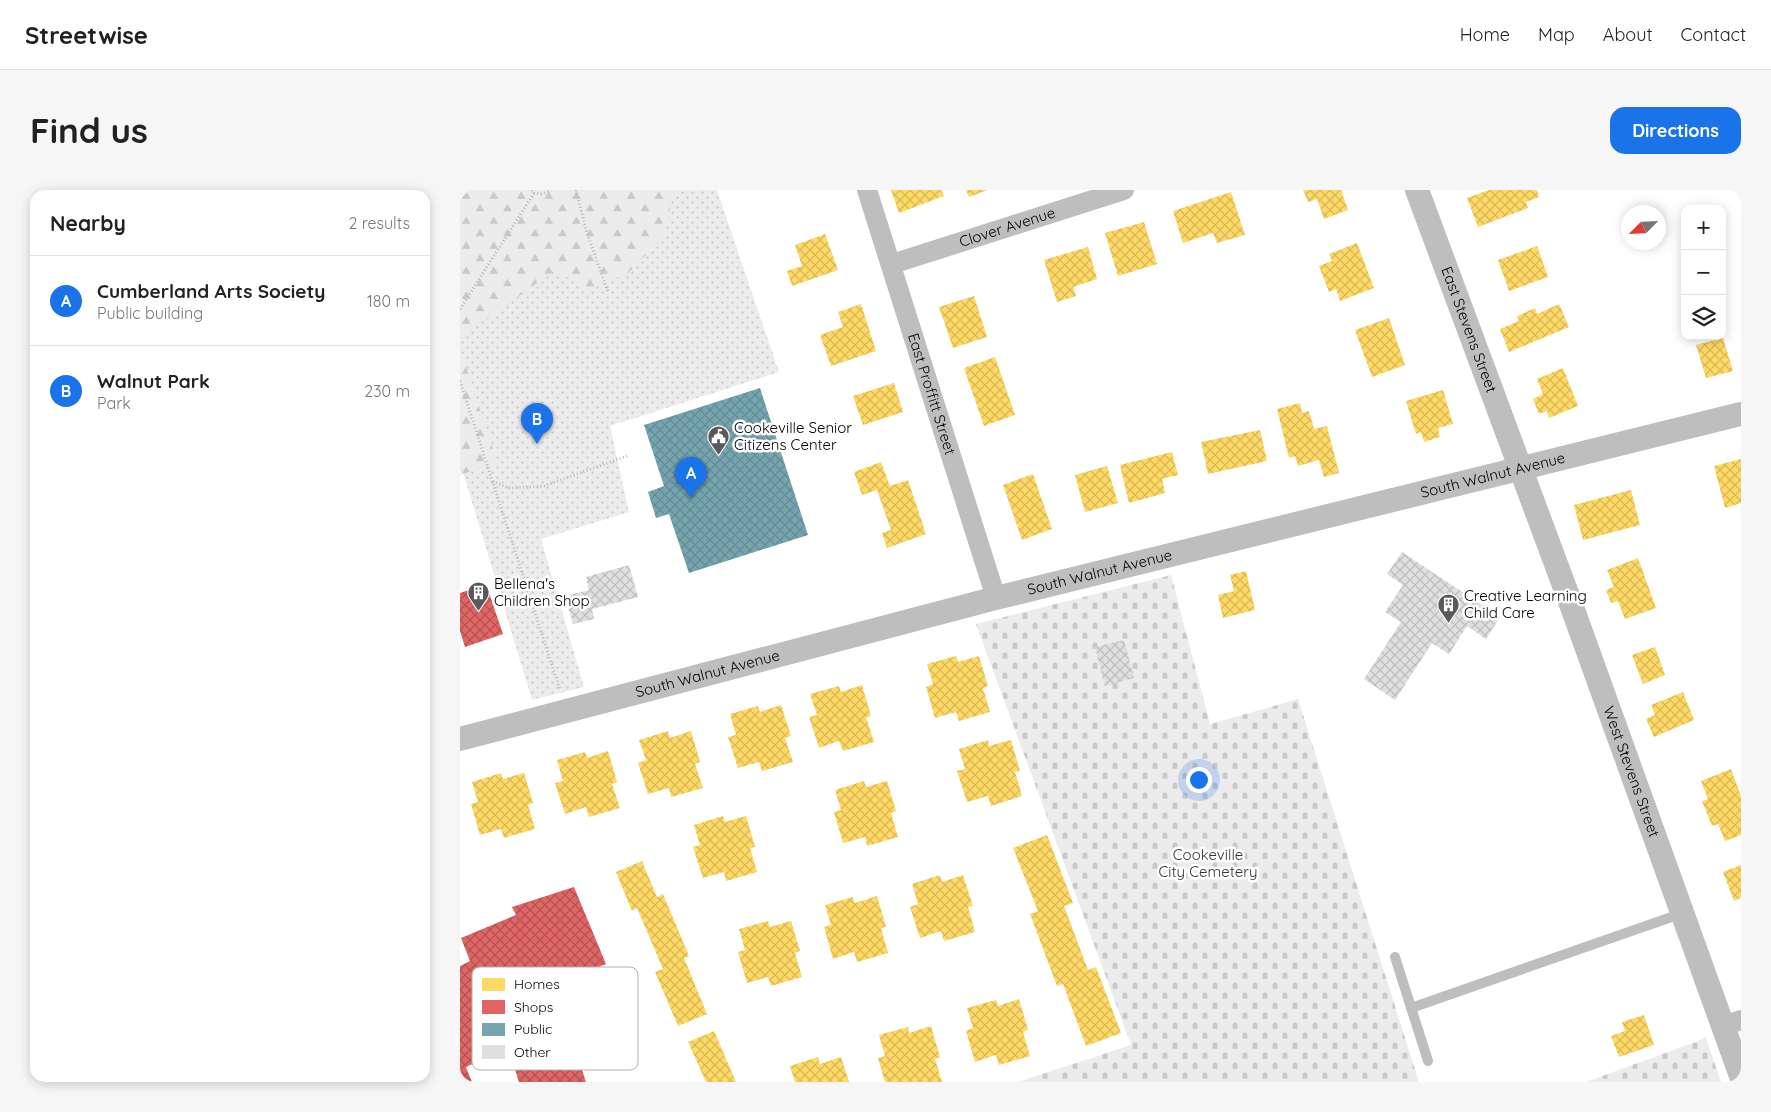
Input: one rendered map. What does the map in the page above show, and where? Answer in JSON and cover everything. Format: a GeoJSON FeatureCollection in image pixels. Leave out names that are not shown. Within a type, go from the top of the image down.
{"type":"FeatureCollection","features":[{"type":"Feature","properties":{"kind":"street","name":"East Proffitt Street"},"geometry":{"type":"LineString","coordinates":[[868,190],[996,598]]}},
{"type":"Feature","properties":{"kind":"street","name":"Clover Avenue"},"geometry":{"type":"LineString","coordinates":[[892,264],[1124,190]]}},
{"type":"Feature","properties":{"kind":"street","name":"East Stevens Street"},"geometry":{"type":"LineString","coordinates":[[1417,190],[1521,468]]}},
{"type":"Feature","properties":{"kind":"street","name":"South Walnut Avenue"},"geometry":{"type":"LineString","coordinates":[[460,739],[996,598],[1741,414]]}},
{"type":"Feature","properties":{"kind":"street","name":"West Stevens Street"},"geometry":{"type":"LineString","coordinates":[[1521,468],[1682,913],[1732,1023],[1741,1076]]}},
{"type":"Feature","properties":{"kind":"lane"},"geometry":{"type":"LineString","coordinates":[[1411,1008],[1682,913]]}},
{"type":"Feature","properties":{"kind":"lane"},"geometry":{"type":"LineString","coordinates":[[1395,957],[1428,1061]]}},
{"type":"Feature","properties":{"kind":"path"},"geometry":{"type":"LineString","coordinates":[[460,309],[533,191],[541,194],[551,190]]}},
{"type":"Feature","properties":{"kind":"path"},"geometry":{"type":"LineString","coordinates":[[576,190],[587,233],[608,292]]}},
{"type":"Feature","properties":{"kind":"path"},"geometry":{"type":"LineString","coordinates":[[460,381],[560,691]]}},
{"type":"Feature","properties":{"kind":"path"},"geometry":{"type":"LineString","coordinates":[[492,481],[508,488],[544,486],[627,456]]}},
{"type":"Feature","properties":{"kind":"green space"},"geometry":{"type":"Polygon","coordinates":[[[460,190],[717,190],[779,372],[610,426],[629,512],[541,539],[584,687],[532,700],[460,462],[460,190]]]}},
{"type":"Feature","properties":{"kind":"green space"},"geometry":{"type":"Polygon","coordinates":[[[460,190],[674,190],[664,237],[627,274],[587,289],[555,270],[470,329],[460,339],[460,190]]]}},
{"type":"Feature","properties":{"kind":"green space"},"geometry":{"type":"Polygon","coordinates":[[[460,348],[497,462],[460,475],[460,348]]]}},
{"type":"Feature","properties":{"kind":"green space","name":"Cookeville City Cemetery"},"geometry":{"type":"Polygon","coordinates":[[[1171,575],[1210,724],[1298,699],[1419,1082],[1018,1082],[1131,1045],[976,624],[1171,575]]]}},
{"type":"Feature","properties":{"kind":"green space"},"geometry":{"type":"Polygon","coordinates":[[[1706,1038],[1721,1082],[1586,1082],[1706,1038]]]}},
{"type":"Feature","properties":{"kind":"building: Homes"},"geometry":{"type":"Polygon","coordinates":[[[891,190],[941,190],[944,196],[899,213],[891,190]]]}},
{"type":"Feature","properties":{"kind":"building: Homes"},"geometry":{"type":"Polygon","coordinates":[[[966,190],[988,190],[969,197],[966,190]]]}},
{"type":"Feature","properties":{"kind":"building: Homes"},"geometry":{"type":"Polygon","coordinates":[[[1303,190],[1341,190],[1348,210],[1324,219],[1317,199],[1308,202],[1303,190]]]}},
{"type":"Feature","properties":{"kind":"building: Homes"},"geometry":{"type":"Polygon","coordinates":[[[1489,190],[1537,190],[1539,197],[1526,202],[1528,208],[1478,227],[1467,198],[1489,190]]]}},
{"type":"Feature","properties":{"kind":"building: Homes"},"geometry":{"type":"Polygon","coordinates":[[[1231,192],[1245,235],[1217,243],[1213,233],[1183,243],[1173,211],[1231,192]]]}},
{"type":"Feature","properties":{"kind":"building: Homes"},"geometry":{"type":"Polygon","coordinates":[[[1144,222],[1157,264],[1118,276],[1105,233],[1144,222]]]}},
{"type":"Feature","properties":{"kind":"building: Homes"},"geometry":{"type":"Polygon","coordinates":[[[825,234],[838,270],[792,286],[787,271],[802,266],[795,245],[825,234]]]}},
{"type":"Feature","properties":{"kind":"building: Homes"},"geometry":{"type":"Polygon","coordinates":[[[1357,243],[1374,288],[1340,301],[1336,289],[1329,292],[1319,266],[1332,261],[1329,254],[1357,243]]]}},
{"type":"Feature","properties":{"kind":"building: Homes"},"geometry":{"type":"Polygon","coordinates":[[[1537,246],[1548,277],[1509,291],[1498,260],[1537,246]]]}},
{"type":"Feature","properties":{"kind":"building: Homes"},"geometry":{"type":"Polygon","coordinates":[[[1088,247],[1097,279],[1073,287],[1076,296],[1057,302],[1044,260],[1088,247]]]}},
{"type":"Feature","properties":{"kind":"building: Homes"},"geometry":{"type":"Polygon","coordinates":[[[974,296],[987,337],[953,348],[939,307],[974,296]]]}},
{"type":"Feature","properties":{"kind":"building: Homes"},"geometry":{"type":"Polygon","coordinates":[[[861,304],[876,351],[831,366],[820,335],[843,327],[838,312],[861,304]]]}},
{"type":"Feature","properties":{"kind":"building: Homes"},"geometry":{"type":"Polygon","coordinates":[[[1559,304],[1569,327],[1509,352],[1500,329],[1519,321],[1517,316],[1535,308],[1537,314],[1559,304]]]}},
{"type":"Feature","properties":{"kind":"building: Homes"},"geometry":{"type":"Polygon","coordinates":[[[1389,318],[1405,365],[1372,377],[1355,330],[1389,318]]]}},
{"type":"Feature","properties":{"kind":"building: Homes"},"geometry":{"type":"Polygon","coordinates":[[[1724,340],[1733,371],[1706,378],[1696,345],[1724,340]]]}},
{"type":"Feature","properties":{"kind":"building: Homes"},"geometry":{"type":"Polygon","coordinates":[[[995,357],[1015,415],[984,426],[964,368],[995,357]]]}},
{"type":"Feature","properties":{"kind":"building: Homes"},"geometry":{"type":"Polygon","coordinates":[[[1563,368],[1578,406],[1549,418],[1547,411],[1539,414],[1533,399],[1543,394],[1537,379],[1563,368]]]}},
{"type":"Feature","properties":{"kind":"building: Homes"},"geometry":{"type":"Polygon","coordinates":[[[894,383],[903,412],[863,425],[853,396],[894,383]]]}},
{"type":"Feature","properties":{"kind":"building: Homes"},"geometry":{"type":"Polygon","coordinates":[[[1443,390],[1453,424],[1438,428],[1440,437],[1424,442],[1421,432],[1416,434],[1406,401],[1443,390]]]}},
{"type":"Feature","properties":{"kind":"building: Homes"},"geometry":{"type":"Polygon","coordinates":[[[1300,403],[1302,413],[1309,411],[1314,429],[1327,426],[1339,473],[1324,477],[1319,460],[1298,466],[1295,456],[1289,458],[1277,409],[1300,403]]]}},
{"type":"Feature","properties":{"kind":"building: Homes"},"geometry":{"type":"Polygon","coordinates":[[[1260,430],[1267,461],[1208,474],[1201,442],[1260,430]]]}},
{"type":"Feature","properties":{"kind":"building: Homes"},"geometry":{"type":"Polygon","coordinates":[[[1172,452],[1178,475],[1162,479],[1165,493],[1129,503],[1120,465],[1172,452]]]}},
{"type":"Feature","properties":{"kind":"building: Homes"},"geometry":{"type":"Polygon","coordinates":[[[1741,459],[1741,503],[1725,508],[1714,466],[1741,459]]]}},
{"type":"Feature","properties":{"kind":"building: Homes"},"geometry":{"type":"Polygon","coordinates":[[[881,462],[890,486],[908,480],[926,534],[887,548],[882,533],[891,530],[877,490],[862,495],[854,472],[881,462]]]}},
{"type":"Feature","properties":{"kind":"building: Homes"},"geometry":{"type":"Polygon","coordinates":[[[1107,466],[1118,503],[1085,512],[1075,475],[1107,466]]]}},
{"type":"Feature","properties":{"kind":"building: Homes"},"geometry":{"type":"Polygon","coordinates":[[[1033,474],[1052,529],[1022,540],[1003,485],[1033,474]]]}},
{"type":"Feature","properties":{"kind":"building: Homes"},"geometry":{"type":"Polygon","coordinates":[[[1631,490],[1640,525],[1583,540],[1574,505],[1631,490]]]}},
{"type":"Feature","properties":{"kind":"building: Homes"},"geometry":{"type":"Polygon","coordinates":[[[1638,558],[1656,608],[1625,619],[1618,601],[1611,603],[1606,590],[1614,587],[1607,570],[1638,558]]]}},
{"type":"Feature","properties":{"kind":"building: Homes"},"geometry":{"type":"Polygon","coordinates":[[[1246,571],[1255,610],[1223,618],[1218,595],[1234,591],[1230,575],[1246,571]]]}},
{"type":"Feature","properties":{"kind":"building: Homes"},"geometry":{"type":"Polygon","coordinates":[[[1655,647],[1665,675],[1643,684],[1632,655],[1655,647]]]}},
{"type":"Feature","properties":{"kind":"building: Homes"},"geometry":{"type":"Polygon","coordinates":[[[956,656],[958,662],[979,656],[988,686],[983,688],[990,712],[959,721],[956,712],[935,718],[926,687],[933,684],[927,664],[956,656]]]}},
{"type":"Feature","properties":{"kind":"building: Homes"},"geometry":{"type":"Polygon","coordinates":[[[862,685],[871,716],[866,717],[874,742],[843,751],[839,741],[819,748],[809,717],[817,715],[810,694],[839,686],[841,692],[862,685]]]}},
{"type":"Feature","properties":{"kind":"building: Homes"},"geometry":{"type":"Polygon","coordinates":[[[1683,692],[1694,720],[1654,737],[1646,719],[1655,715],[1651,705],[1683,692]]]}},
{"type":"Feature","properties":{"kind":"building: Homes"},"geometry":{"type":"Polygon","coordinates":[[[781,705],[791,736],[785,738],[793,762],[762,771],[759,762],[738,768],[728,737],[736,735],[730,714],[758,706],[760,712],[781,705]]]}},
{"type":"Feature","properties":{"kind":"building: Homes"},"geometry":{"type":"Polygon","coordinates":[[[668,731],[670,738],[691,731],[700,762],[695,764],[703,788],[671,797],[669,788],[648,794],[638,763],[646,760],[639,740],[668,731]]]}},
{"type":"Feature","properties":{"kind":"building: Homes"},"geometry":{"type":"Polygon","coordinates":[[[988,740],[989,746],[1011,740],[1020,771],[1015,772],[1022,796],[991,806],[988,796],[967,802],[957,771],[965,769],[959,749],[988,740]]]}},
{"type":"Feature","properties":{"kind":"building: Homes"},"geometry":{"type":"Polygon","coordinates":[[[608,751],[617,782],[612,784],[620,808],[589,817],[586,807],[565,814],[555,783],[563,781],[557,760],[585,752],[587,758],[608,751]]]}},
{"type":"Feature","properties":{"kind":"building: Homes"},"geometry":{"type":"Polygon","coordinates":[[[1731,769],[1741,796],[1741,835],[1725,841],[1718,824],[1712,826],[1702,801],[1708,799],[1701,781],[1731,769]]]}},
{"type":"Feature","properties":{"kind":"building: Homes"},"geometry":{"type":"Polygon","coordinates":[[[501,773],[503,779],[524,773],[533,803],[528,805],[535,829],[504,838],[501,829],[480,835],[471,804],[478,802],[472,782],[501,773]]]}},
{"type":"Feature","properties":{"kind":"building: Homes"},"geometry":{"type":"Polygon","coordinates":[[[864,781],[866,787],[887,781],[896,811],[891,813],[898,837],[867,846],[865,837],[843,843],[834,812],[841,810],[835,790],[864,781]]]}},
{"type":"Feature","properties":{"kind":"building: Homes"},"geometry":{"type":"Polygon","coordinates":[[[723,816],[725,822],[746,816],[755,847],[750,848],[757,872],[726,881],[724,872],[703,878],[693,847],[700,845],[694,825],[723,816]]]}},
{"type":"Feature","properties":{"kind":"building: Homes"},"geometry":{"type":"Polygon","coordinates":[[[1047,835],[1073,903],[1064,906],[1088,970],[1096,967],[1121,1033],[1086,1046],[1063,984],[1057,986],[1030,914],[1038,911],[1013,848],[1047,835]]]}},
{"type":"Feature","properties":{"kind":"building: Homes"},"geometry":{"type":"Polygon","coordinates":[[[642,861],[657,897],[663,894],[689,956],[684,958],[707,1014],[678,1026],[655,972],[663,969],[637,908],[632,911],[616,872],[642,861]]]}},
{"type":"Feature","properties":{"kind":"building: Homes"},"geometry":{"type":"Polygon","coordinates":[[[1741,865],[1741,898],[1734,901],[1723,872],[1741,865]]]}},
{"type":"Feature","properties":{"kind":"building: Homes"},"geometry":{"type":"Polygon","coordinates":[[[940,875],[942,882],[963,875],[973,906],[968,907],[975,932],[944,941],[941,931],[920,938],[910,907],[918,904],[912,884],[940,875]]]}},
{"type":"Feature","properties":{"kind":"building: Homes"},"geometry":{"type":"Polygon","coordinates":[[[877,896],[886,927],[881,928],[888,953],[857,962],[854,952],[833,959],[824,927],[831,925],[825,905],[853,897],[855,903],[877,896]]]}},
{"type":"Feature","properties":{"kind":"building: Homes"},"geometry":{"type":"Polygon","coordinates":[[[768,921],[770,927],[791,921],[800,951],[795,953],[802,977],[771,986],[768,977],[747,983],[738,952],[745,950],[739,929],[768,921]]]}},
{"type":"Feature","properties":{"kind":"building: Homes"},"geometry":{"type":"Polygon","coordinates":[[[1019,999],[1028,1030],[1023,1032],[1030,1056],[999,1065],[996,1055],[975,1062],[966,1031],[973,1028],[967,1008],[996,1000],[998,1006],[1019,999]]]}},
{"type":"Feature","properties":{"kind":"building: Homes"},"geometry":{"type":"Polygon","coordinates":[[[1644,1015],[1654,1045],[1619,1057],[1611,1036],[1625,1031],[1622,1022],[1644,1015]]]}},
{"type":"Feature","properties":{"kind":"building: Homes"},"geometry":{"type":"Polygon","coordinates":[[[931,1026],[940,1057],[935,1059],[942,1082],[885,1082],[878,1058],[885,1056],[879,1035],[908,1027],[909,1033],[931,1026]]]}},
{"type":"Feature","properties":{"kind":"building: Homes"},"geometry":{"type":"Polygon","coordinates":[[[714,1031],[736,1082],[706,1082],[688,1042],[714,1031]]]}},
{"type":"Feature","properties":{"kind":"building: Homes"},"geometry":{"type":"Polygon","coordinates":[[[818,1057],[820,1064],[841,1057],[849,1082],[795,1082],[790,1066],[818,1057]]]}},
{"type":"Feature","properties":{"kind":"building: Shops","name":"Bellena's Children Shop"},"geometry":{"type":"Polygon","coordinates":[[[486,584],[503,634],[465,647],[460,631],[460,593],[486,584]]]}},
{"type":"Feature","properties":{"kind":"building: Shops"},"geometry":{"type":"Polygon","coordinates":[[[574,887],[606,964],[599,967],[472,967],[472,1064],[466,1067],[472,1082],[460,1082],[460,966],[470,961],[461,938],[516,915],[512,907],[574,887]]]}},
{"type":"Feature","properties":{"kind":"building: Shops"},"geometry":{"type":"Polygon","coordinates":[[[515,1070],[582,1070],[586,1082],[519,1082],[515,1070]]]}},
{"type":"Feature","properties":{"kind":"building: Public","name":"Cookeville Senior Citizens Center"},"geometry":{"type":"Polygon","coordinates":[[[760,388],[808,535],[689,573],[669,514],[656,518],[648,492],[664,486],[644,425],[760,388]]]}},
{"type":"Feature","properties":{"kind":"building: Other","name":"Creative Learning Child Care"},"geometry":{"type":"Polygon","coordinates":[[[1402,552],[1500,617],[1486,639],[1467,626],[1449,654],[1432,643],[1395,700],[1364,679],[1401,622],[1385,612],[1403,585],[1387,574],[1402,552]]]}},
{"type":"Feature","properties":{"kind":"building: Other"},"geometry":{"type":"Polygon","coordinates":[[[629,565],[638,597],[592,609],[594,619],[573,624],[565,596],[589,590],[586,577],[629,565]]]}},
{"type":"Feature","properties":{"kind":"building: Other"},"geometry":{"type":"Polygon","coordinates":[[[1124,640],[1134,678],[1105,686],[1095,647],[1124,640]]]}},
{"type":"Feature","properties":{"kind":"place","name":"Walnut Park"},"geometry":{"type":"Point","coordinates":[537,444]}},
{"type":"Feature","properties":{"kind":"place","name":"Cookeville Senior Citizens Center"},"geometry":{"type":"Point","coordinates":[718,456]}},
{"type":"Feature","properties":{"kind":"place","name":"Cumberland Arts Society"},"geometry":{"type":"Point","coordinates":[691,498]}},
{"type":"Feature","properties":{"kind":"place","name":"Bellena's Children Shop"},"geometry":{"type":"Point","coordinates":[478,612]}},
{"type":"Feature","properties":{"kind":"place","name":"Creative Learning Child Care"},"geometry":{"type":"Point","coordinates":[1448,624]}}]}
